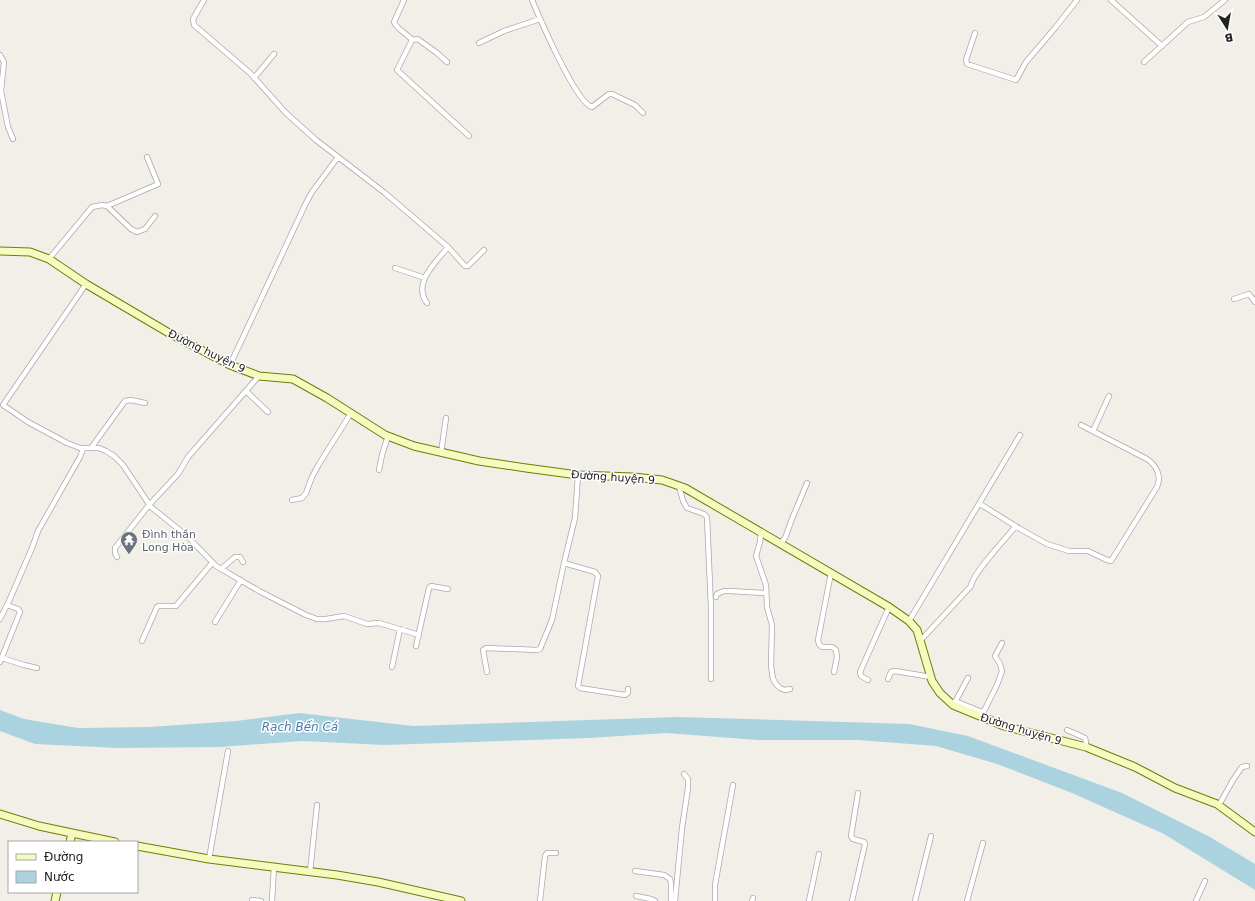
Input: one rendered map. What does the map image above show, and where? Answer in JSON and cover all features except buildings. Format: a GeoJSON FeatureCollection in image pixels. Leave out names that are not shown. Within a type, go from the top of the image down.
{"type":"FeatureCollection","features":[{"type":"Feature","properties":{"kind":"street"},"geometry":{"type":"LineString","coordinates":[[204,0],[193,19],[194,25],[254,78],[286,113],[316,140],[385,193],[448,247],[466,266],[484,250]]}},
{"type":"Feature","properties":{"kind":"street"},"geometry":{"type":"LineString","coordinates":[[404,0],[394,22],[395,26],[412,40]]}},
{"type":"Feature","properties":{"kind":"street"},"geometry":{"type":"LineString","coordinates":[[532,0],[572,83],[586,104],[592,107],[609,94],[612,94],[634,105],[643,113]]}},
{"type":"Feature","properties":{"kind":"street"},"geometry":{"type":"LineString","coordinates":[[975,33],[966,60],[967,64],[1016,80],[1026,62],[1055,28],[1076,0]]}},
{"type":"Feature","properties":{"kind":"street"},"geometry":{"type":"LineString","coordinates":[[1111,0],[1162,46]]}},
{"type":"Feature","properties":{"kind":"street"},"geometry":{"type":"LineString","coordinates":[[1144,62],[1188,22],[1204,17],[1225,0]]}},
{"type":"Feature","properties":{"kind":"street"},"geometry":{"type":"LineString","coordinates":[[479,43],[504,31],[540,19]]}},
{"type":"Feature","properties":{"kind":"street"},"geometry":{"type":"LineString","coordinates":[[412,40],[419,40],[438,53],[447,62]]}},
{"type":"Feature","properties":{"kind":"street"},"geometry":{"type":"LineString","coordinates":[[412,40],[397,70],[469,136]]}},
{"type":"Feature","properties":{"kind":"street"},"geometry":{"type":"LineString","coordinates":[[254,78],[274,54]]}},
{"type":"Feature","properties":{"kind":"street"},"geometry":{"type":"LineString","coordinates":[[0,55],[4,60],[1,91],[8,126],[13,139]]}},
{"type":"Feature","properties":{"kind":"street"},"geometry":{"type":"LineString","coordinates":[[49,259],[90,208],[102,205],[107,206],[158,184],[147,157]]}},
{"type":"Feature","properties":{"kind":"street"},"geometry":{"type":"LineString","coordinates":[[230,365],[306,203],[312,192],[338,157]]}},
{"type":"Feature","properties":{"kind":"street"},"geometry":{"type":"LineString","coordinates":[[107,206],[131,229],[137,232],[144,229],[155,216]]}},
{"type":"Feature","properties":{"kind":"street"},"geometry":{"type":"LineString","coordinates":[[427,303],[422,293],[425,278],[448,247]]}},
{"type":"Feature","properties":{"kind":"street","name":"Đường huyện 9"},"geometry":{"type":"LineString","coordinates":[[0,251],[30,252],[49,259],[86,284],[169,333],[230,365],[259,376],[293,379],[388,436],[414,446],[487,462],[578,475],[633,477],[662,480],[679,486],[724,510],[889,607],[909,621],[917,630],[921,640],[931,677],[940,693],[954,703],[1004,726],[1086,747],[1135,767],[1175,788],[1219,805],[1255,832]]}},
{"type":"Feature","properties":{"kind":"street"},"geometry":{"type":"LineString","coordinates":[[395,268],[425,278]]}},
{"type":"Feature","properties":{"kind":"street"},"geometry":{"type":"LineString","coordinates":[[86,284],[1,404],[28,422],[68,443],[83,448],[106,451],[114,456],[123,465],[149,505],[187,536],[212,563],[221,569],[288,606],[317,619],[344,616],[367,624],[379,623],[419,635]]}},
{"type":"Feature","properties":{"kind":"street"},"geometry":{"type":"LineString","coordinates":[[1234,299],[1249,294],[1255,302]]}},
{"type":"Feature","properties":{"kind":"street"},"geometry":{"type":"LineString","coordinates":[[117,557],[114,553],[115,548],[149,505],[178,474],[188,457],[259,376]]}},
{"type":"Feature","properties":{"kind":"street"},"geometry":{"type":"LineString","coordinates":[[246,391],[268,412]]}},
{"type":"Feature","properties":{"kind":"street"},"geometry":{"type":"LineString","coordinates":[[1093,431],[1109,396]]}},
{"type":"Feature","properties":{"kind":"street"},"geometry":{"type":"LineString","coordinates":[[91,448],[125,401],[131,400],[145,404]]}},
{"type":"Feature","properties":{"kind":"street"},"geometry":{"type":"LineString","coordinates":[[292,500],[302,498],[306,493],[319,464],[351,413]]}},
{"type":"Feature","properties":{"kind":"street"},"geometry":{"type":"LineString","coordinates":[[441,453],[446,418]]}},
{"type":"Feature","properties":{"kind":"street"},"geometry":{"type":"LineString","coordinates":[[980,504],[1046,544],[1069,551],[1088,551],[1107,560],[1111,560],[1157,487],[1159,479],[1155,466],[1150,461],[1081,425]]}},
{"type":"Feature","properties":{"kind":"street"},"geometry":{"type":"LineString","coordinates":[[909,621],[1020,435]]}},
{"type":"Feature","properties":{"kind":"street"},"geometry":{"type":"LineString","coordinates":[[379,470],[388,436]]}},
{"type":"Feature","properties":{"kind":"street"},"geometry":{"type":"LineString","coordinates":[[1,616],[32,548],[38,531],[80,457],[83,448]]}},
{"type":"Feature","properties":{"kind":"street"},"geometry":{"type":"LineString","coordinates":[[487,672],[483,654],[483,650],[486,648],[540,649],[552,620],[574,518],[578,475]]}},
{"type":"Feature","properties":{"kind":"street"},"geometry":{"type":"LineString","coordinates":[[780,544],[785,538],[807,483]]}},
{"type":"Feature","properties":{"kind":"street"},"geometry":{"type":"LineString","coordinates":[[679,486],[683,501],[687,508],[704,514],[707,517],[711,608],[710,679]]}},
{"type":"Feature","properties":{"kind":"street"},"geometry":{"type":"LineString","coordinates":[[921,640],[971,586],[972,581],[978,572],[1016,526]]}},
{"type":"Feature","properties":{"kind":"street"},"geometry":{"type":"LineString","coordinates":[[761,532],[756,556],[765,582],[767,607],[772,625],[771,666],[773,679],[780,688],[785,690],[790,689]]}},
{"type":"Feature","properties":{"kind":"street"},"geometry":{"type":"LineString","coordinates":[[221,569],[235,556],[240,557],[243,562]]}},
{"type":"Feature","properties":{"kind":"street"},"geometry":{"type":"LineString","coordinates":[[142,641],[157,607],[176,606],[212,563]]}},
{"type":"Feature","properties":{"kind":"street"},"geometry":{"type":"LineString","coordinates":[[564,563],[595,572],[598,576],[578,688],[625,695],[628,693],[628,689]]}},
{"type":"Feature","properties":{"kind":"street"},"geometry":{"type":"LineString","coordinates":[[831,573],[818,640],[822,647],[836,650],[837,657],[834,672]]}},
{"type":"Feature","properties":{"kind":"street"},"geometry":{"type":"LineString","coordinates":[[215,622],[241,580]]}},
{"type":"Feature","properties":{"kind":"street"},"geometry":{"type":"LineString","coordinates":[[416,646],[429,588],[431,586],[448,589]]}},
{"type":"Feature","properties":{"kind":"street"},"geometry":{"type":"LineString","coordinates":[[716,597],[717,594],[724,591],[766,593]]}},
{"type":"Feature","properties":{"kind":"street"},"geometry":{"type":"LineString","coordinates":[[7,604],[20,612],[1,660],[37,668]]}},
{"type":"Feature","properties":{"kind":"street"},"geometry":{"type":"LineString","coordinates":[[868,680],[861,676],[862,668],[889,607]]}},
{"type":"Feature","properties":{"kind":"street"},"geometry":{"type":"LineString","coordinates":[[392,667],[400,629]]}},
{"type":"Feature","properties":{"kind":"street"},"geometry":{"type":"LineString","coordinates":[[968,678],[954,703],[982,712],[984,711],[1000,676],[1001,668],[995,656],[1002,643]]}},
{"type":"Feature","properties":{"kind":"street"},"geometry":{"type":"LineString","coordinates":[[888,679],[891,672],[896,670],[931,677]]}},
{"type":"Feature","properties":{"kind":"street"},"geometry":{"type":"LineString","coordinates":[[1067,730],[1085,738],[1086,747]]}},
{"type":"Feature","properties":{"kind":"street"},"geometry":{"type":"LineString","coordinates":[[209,859],[228,751]]}},
{"type":"Feature","properties":{"kind":"street"},"geometry":{"type":"LineString","coordinates":[[1219,805],[1242,767],[1247,766]]}},
{"type":"Feature","properties":{"kind":"street"},"geometry":{"type":"LineString","coordinates":[[675,901],[682,828],[688,788],[688,780],[684,774]]}},
{"type":"Feature","properties":{"kind":"street"},"geometry":{"type":"LineString","coordinates":[[715,901],[715,885],[733,785]]}},
{"type":"Feature","properties":{"kind":"street"},"geometry":{"type":"LineString","coordinates":[[852,901],[865,844],[864,842],[853,839],[851,836],[858,793]]}},
{"type":"Feature","properties":{"kind":"street"},"geometry":{"type":"LineString","coordinates":[[310,872],[317,805]]}},
{"type":"Feature","properties":{"kind":"street"},"geometry":{"type":"LineString","coordinates":[[0,814],[39,826],[109,841]]}},
{"type":"Feature","properties":{"kind":"street"},"geometry":{"type":"LineString","coordinates":[[70,841],[72,833]]}},
{"type":"Feature","properties":{"kind":"street"},"geometry":{"type":"LineString","coordinates":[[915,901],[931,836]]}},
{"type":"Feature","properties":{"kind":"street"},"geometry":{"type":"LineString","coordinates":[[967,901],[984,843]]}},
{"type":"Feature","properties":{"kind":"street"},"geometry":{"type":"LineString","coordinates":[[138,846],[209,859],[378,882],[461,901]]}},
{"type":"Feature","properties":{"kind":"street"},"geometry":{"type":"LineString","coordinates":[[540,901],[545,856],[550,852],[556,853]]}},
{"type":"Feature","properties":{"kind":"street"},"geometry":{"type":"LineString","coordinates":[[809,901],[819,854]]}},
{"type":"Feature","properties":{"kind":"street"},"geometry":{"type":"LineString","coordinates":[[272,901],[274,867]]}},
{"type":"Feature","properties":{"kind":"street"},"geometry":{"type":"LineString","coordinates":[[635,871],[664,875],[670,879],[671,901]]}},
{"type":"Feature","properties":{"kind":"street"},"geometry":{"type":"LineString","coordinates":[[1196,901],[1205,881]]}},
{"type":"Feature","properties":{"kind":"street"},"geometry":{"type":"LineString","coordinates":[[636,896],[655,901]]}},
{"type":"Feature","properties":{"kind":"street"},"geometry":{"type":"LineString","coordinates":[[252,900],[261,901]]}},
{"type":"Feature","properties":{"kind":"water","name":"Rạch Bến Cá"},"geometry":{"type":"Polygon","coordinates":[[[0,710],[24,719],[78,728],[149,727],[236,721],[299,713],[413,726],[678,717],[909,724],[968,736],[1122,793],[1210,837],[1255,864],[1255,890],[1164,834],[1072,793],[997,764],[936,746],[858,740],[758,740],[666,733],[589,738],[385,745],[302,741],[220,747],[118,748],[35,744],[0,731],[0,710]]]}},
{"type":"Feature","properties":{"kind":"place","name":"Đình thần Long Hòa"},"geometry":{"type":"Point","coordinates":[129,555]}}]}
